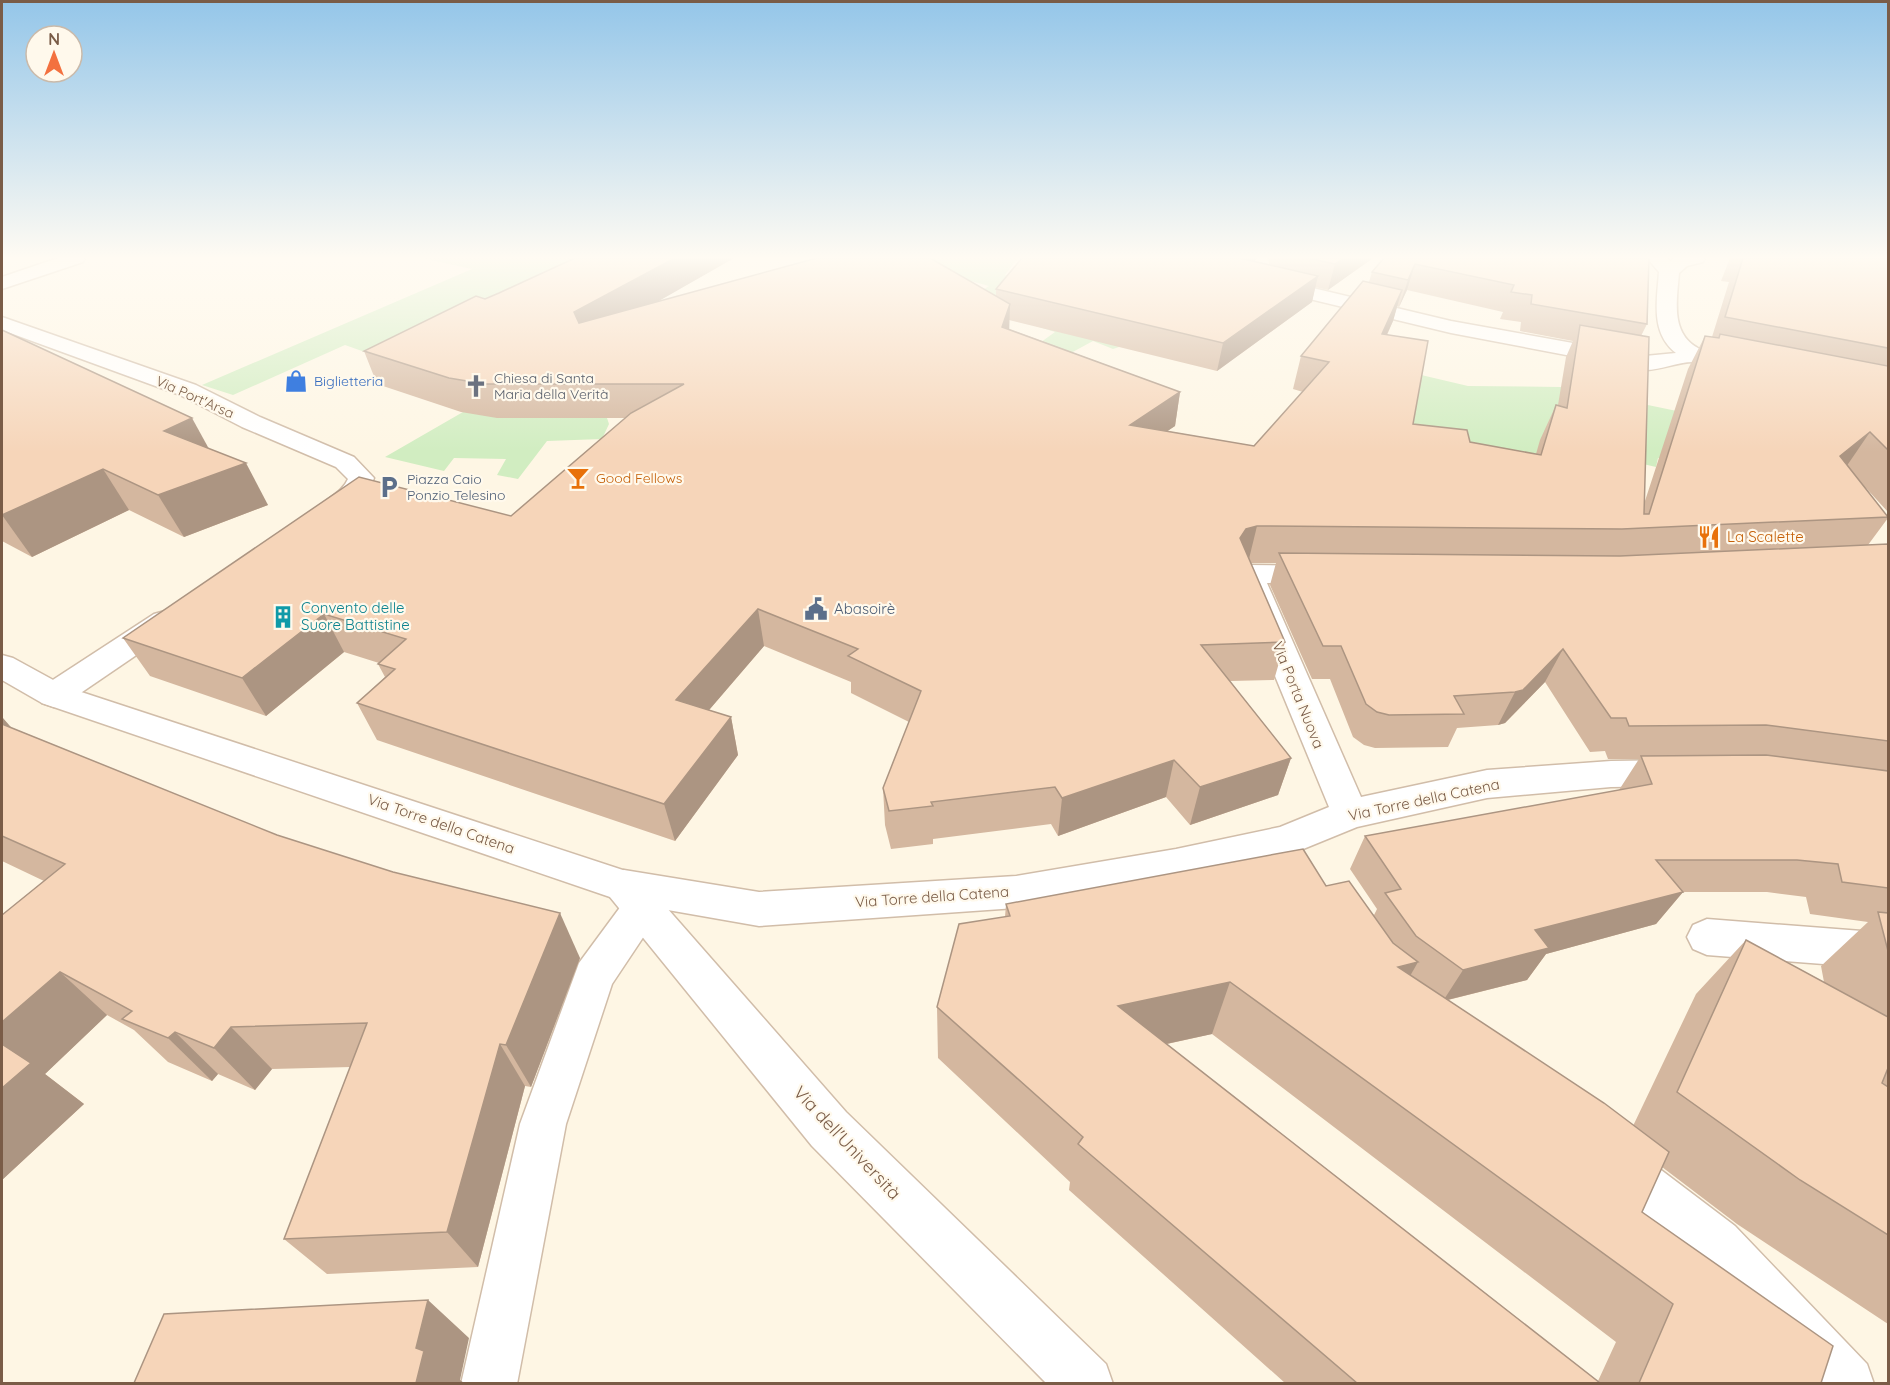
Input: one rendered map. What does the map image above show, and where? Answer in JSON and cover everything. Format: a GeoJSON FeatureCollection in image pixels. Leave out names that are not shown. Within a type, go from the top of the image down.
{"type":"FeatureCollection","features":[{"type":"Feature","properties":{"kind":"street","name":"Via Port'Arsa"},"geometry":{"type":"LineString","coordinates":[[2,323],[188,390],[251,422],[345,462],[361,478],[350,496],[311,522]]}},
{"type":"Feature","properties":{"kind":"street"},"geometry":{"type":"LineString","coordinates":[[1433,323],[1645,363],[1661,363],[1692,355],[1729,363]]}},
{"type":"Feature","properties":{"kind":"street"},"geometry":{"type":"LineString","coordinates":[[1667,323],[1673,339],[1692,355]]}},
{"type":"Feature","properties":{"kind":"street","name":"Via Porta Nuova"},"geometry":{"type":"LineString","coordinates":[[1343,575],[1248,574],[1350,814]]}},
{"type":"Feature","properties":{"kind":"street"},"geometry":{"type":"LineString","coordinates":[[54,695],[185,608]]}},
{"type":"Feature","properties":{"kind":"street","name":"Via Torre della Catena"},"geometry":{"type":"LineString","coordinates":[[2,666],[54,695],[633,897],[759,909],[1016,891],[1176,865],[1286,841],[1350,814],[1487,784],[1611,774],[1704,773]]}},
{"type":"Feature","properties":{"kind":"street"},"geometry":{"type":"LineString","coordinates":[[1286,841],[1312,879]]}},
{"type":"Feature","properties":{"kind":"street"},"geometry":{"type":"LineString","coordinates":[[489,1383],[543,1124],[594,976],[633,897]]}},
{"type":"Feature","properties":{"kind":"street","name":"Via dell'Università"},"geometry":{"type":"LineString","coordinates":[[633,897],[829,1129],[1086,1383]]}},
{"type":"Feature","properties":{"kind":"street"},"geometry":{"type":"LineString","coordinates":[[1707,938],[1864,947],[1888,951]]}},
{"type":"Feature","properties":{"kind":"street"},"geometry":{"type":"LineString","coordinates":[[1587,1143],[1717,1245],[1847,1383]]}},
{"type":"Feature","properties":{"kind":"green space"},"geometry":{"type":"Polygon","coordinates":[[[347,323],[448,323],[376,356],[345,345],[233,395],[202,385],[347,323]]]}},
{"type":"Feature","properties":{"kind":"green space"},"geometry":{"type":"Polygon","coordinates":[[[1025,323],[1114,323],[1140,340],[1113,349],[1093,341],[1069,354],[1037,345],[1055,332],[1025,323]]]}},
{"type":"Feature","properties":{"kind":"green space"},"geometry":{"type":"Polygon","coordinates":[[[1417,374],[1468,386],[1561,387],[1754,427],[1755,481],[1658,458],[1656,467],[1541,440],[1532,468],[1353,426],[1417,374]]]}},
{"type":"Feature","properties":{"kind":"green space"},"geometry":{"type":"Polygon","coordinates":[[[463,412],[606,415],[609,424],[602,439],[547,441],[518,479],[497,475],[506,459],[454,458],[444,471],[385,457],[463,412]]]}},
{"type":"Feature","properties":{"kind":"building"},"geometry":{"type":"Polygon","coordinates":[[[422,323],[1004,323],[1002,327],[1180,392],[1130,425],[1254,446],[1329,362],[1301,356],[1329,323],[1387,323],[1382,334],[1428,341],[1413,424],[1467,430],[1470,442],[1541,455],[1556,405],[1567,408],[1580,325],[1649,337],[1644,514],[1649,514],[1705,336],[1719,338],[1720,334],[1888,366],[1888,450],[1870,432],[1840,456],[1888,517],[1622,529],[1257,526],[1246,529],[1240,538],[1285,642],[1201,645],[1291,758],[1200,787],[1174,760],[1062,798],[1055,787],[931,802],[933,806],[889,811],[883,788],[921,691],[848,656],[858,649],[758,609],[676,700],[731,717],[664,804],[357,703],[395,669],[378,664],[406,639],[324,614],[242,678],[123,638],[359,477],[511,516],[631,413],[684,384],[485,384],[449,378],[364,351],[422,323]]]}},
{"type":"Feature","properties":{"kind":"building"},"geometry":{"type":"Polygon","coordinates":[[[1137,323],[1252,323],[1223,343],[1137,323]]]}},
{"type":"Feature","properties":{"kind":"building"},"geometry":{"type":"Polygon","coordinates":[[[1755,323],[1888,323],[1888,348],[1755,323]]]}},
{"type":"Feature","properties":{"kind":"building"},"geometry":{"type":"Polygon","coordinates":[[[2,330],[192,418],[164,431],[246,463],[158,495],[103,469],[2,515],[2,330]]]}},
{"type":"Feature","properties":{"kind":"building"},"geometry":{"type":"Polygon","coordinates":[[[1888,544],[1888,741],[1766,725],[1629,726],[1626,718],[1611,718],[1563,649],[1523,690],[1454,696],[1464,714],[1389,715],[1377,712],[1366,704],[1341,646],[1323,646],[1279,553],[1620,556],[1888,544]]]}},
{"type":"Feature","properties":{"kind":"building"},"geometry":{"type":"Polygon","coordinates":[[[2,724],[277,835],[393,872],[560,913],[506,1045],[500,1044],[447,1232],[284,1239],[367,1023],[231,1027],[214,1048],[175,1032],[168,1038],[122,1019],[132,1011],[60,972],[2,1022],[2,915],[65,864],[2,836],[2,724]]]}},
{"type":"Feature","properties":{"kind":"building"},"geometry":{"type":"Polygon","coordinates":[[[1766,755],[1888,771],[1888,888],[1842,882],[1838,864],[1797,860],[1656,860],[1683,892],[1535,930],[1549,948],[1463,970],[1416,936],[1385,893],[1401,889],[1365,836],[1652,784],[1641,756],[1766,755]]]}},
{"type":"Feature","properties":{"kind":"building"},"geometry":{"type":"Polygon","coordinates":[[[1303,849],[1326,886],[1349,881],[1393,943],[1418,962],[1398,967],[1604,1103],[1669,1152],[1642,1212],[1833,1346],[1821,1383],[1639,1383],[1673,1304],[1230,982],[1118,1006],[1600,1383],[1357,1383],[1078,1144],[1083,1137],[937,1007],[959,924],[1010,916],[1006,904],[1303,849]]]}},
{"type":"Feature","properties":{"kind":"building"},"geometry":{"type":"Polygon","coordinates":[[[1878,912],[1888,913],[1888,951],[1878,912]]]}},
{"type":"Feature","properties":{"kind":"building"},"geometry":{"type":"Polygon","coordinates":[[[1746,940],[1888,1017],[1888,1068],[1882,1083],[1888,1087],[1888,1235],[1800,1180],[1677,1092],[1746,940]]]}},
{"type":"Feature","properties":{"kind":"building"},"geometry":{"type":"Polygon","coordinates":[[[2,1044],[31,1063],[2,1088],[2,1044]]]}},
{"type":"Feature","properties":{"kind":"building"},"geometry":{"type":"Polygon","coordinates":[[[428,1300],[416,1348],[424,1351],[416,1383],[134,1383],[164,1314],[428,1300]]]}},
{"type":"Feature","properties":{"kind":"place","name":"Biglietteria"},"geometry":{"type":"Point","coordinates":[296,381]}},
{"type":"Feature","properties":{"kind":"place","name":"Chiesa di Santa Maria della Verità"},"geometry":{"type":"Point","coordinates":[476,386]}},
{"type":"Feature","properties":{"kind":"place","name":"Good Fellows"},"geometry":{"type":"Point","coordinates":[578,478]}},
{"type":"Feature","properties":{"kind":"place","name":"Piazza Caio Ponzio Telesino"},"geometry":{"type":"Point","coordinates":[389,487]}},
{"type":"Feature","properties":{"kind":"place","name":"La Scalette"},"geometry":{"type":"Point","coordinates":[1709,537]}},
{"type":"Feature","properties":{"kind":"place","name":"Abasoirè"},"geometry":{"type":"Point","coordinates":[816,609]}},
{"type":"Feature","properties":{"kind":"place","name":"Convento delle Suore Battistine"},"geometry":{"type":"Point","coordinates":[283,617]}}]}
